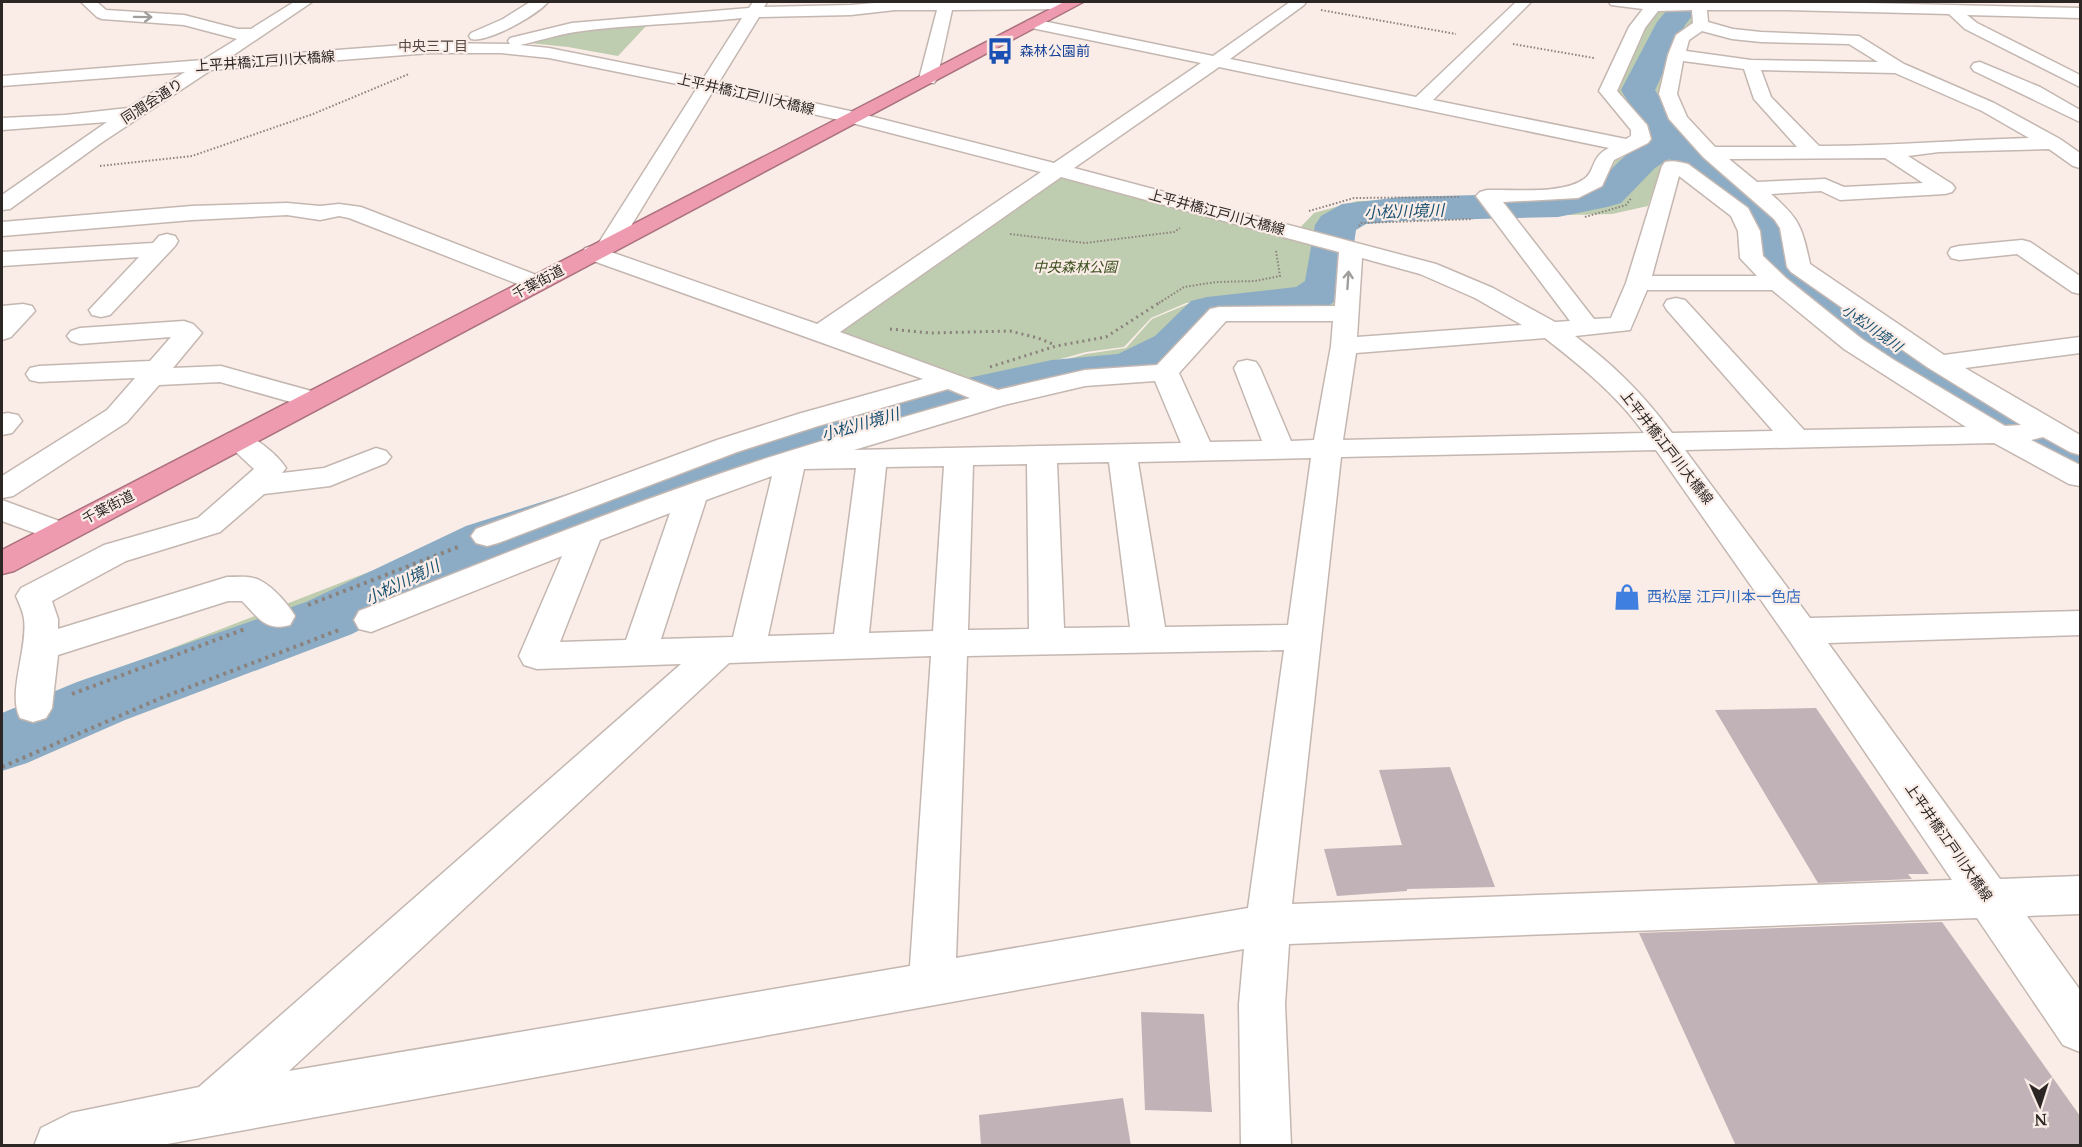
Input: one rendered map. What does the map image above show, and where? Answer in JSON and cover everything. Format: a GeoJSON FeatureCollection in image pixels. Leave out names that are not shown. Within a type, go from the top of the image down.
{"type":"FeatureCollection","features":[{"type":"Feature","properties":{"kind":"highway","name":"千葉街道"},"geometry":{"type":"LineString","coordinates":[[2,563],[1072,3]]}},
{"type":"Feature","properties":{"kind":"street"},"geometry":{"type":"LineString","coordinates":[[92,4],[111,2]]}},
{"type":"Feature","properties":{"kind":"street","name":"同潤会通り"},"geometry":{"type":"LineString","coordinates":[[2,204],[132,113],[304,2]]}},
{"type":"Feature","properties":{"kind":"street"},"geometry":{"type":"LineString","coordinates":[[458,48],[469,40],[509,22],[540,2]]}},
{"type":"Feature","properties":{"kind":"street"},"geometry":{"type":"LineString","coordinates":[[1420,103],[1524,2]]}},
{"type":"Feature","properties":{"kind":"street"},"geometry":{"type":"LineString","coordinates":[[1616,2],[1655,5],[1785,5],[2080,13]]}},
{"type":"Feature","properties":{"kind":"street"},"geometry":{"type":"LineString","coordinates":[[2024,2],[2071,28]]}},
{"type":"Feature","properties":{"kind":"street"},"geometry":{"type":"LineString","coordinates":[[928,80],[946,3]]}},
{"type":"Feature","properties":{"kind":"street"},"geometry":{"type":"LineString","coordinates":[[501,48],[514,42],[572,28],[757,7],[1072,3]]}},
{"type":"Feature","properties":{"kind":"street"},"geometry":{"type":"LineString","coordinates":[[820,334],[1216,62],[1296,3]]}},
{"type":"Feature","properties":{"kind":"street"},"geometry":{"type":"LineString","coordinates":[[92,4],[102,14],[184,20],[238,34],[254,34]]}},
{"type":"Feature","properties":{"kind":"street"},"geometry":{"type":"LineString","coordinates":[[1694,4],[1700,25]]}},
{"type":"Feature","properties":{"kind":"street"},"geometry":{"type":"LineString","coordinates":[[1493,204],[1571,194],[1595,182],[1606,157],[1641,139],[1640,129],[1608,91],[1637,27],[1655,5]]}},
{"type":"Feature","properties":{"kind":"street"},"geometry":{"type":"LineString","coordinates":[[757,7],[710,85],[601,248],[820,334],[990,396]]}},
{"type":"Feature","properties":{"kind":"street"},"geometry":{"type":"LineString","coordinates":[[1952,9],[1971,26],[2080,82]]}},
{"type":"Feature","properties":{"kind":"street"},"geometry":{"type":"LineString","coordinates":[[1033,24],[1630,146]]}},
{"type":"Feature","properties":{"kind":"street"},"geometry":{"type":"LineString","coordinates":[[1700,25],[1732,34],[1755,37],[1853,39],[1898,68],[1988,107],[2053,143],[2080,162]]}},
{"type":"Feature","properties":{"kind":"street"},"geometry":{"type":"LineString","coordinates":[[1700,25],[1682,38],[1676,55],[1668,94],[1678,119],[1710,153],[1782,214],[1791,228],[1799,267],[1885,366],[2009,434],[2080,477]]}},
{"type":"Feature","properties":{"kind":"street","name":"上平井橋江戸川大橋線"},"geometry":{"type":"LineString","coordinates":[[2,81],[458,48],[501,48],[567,56],[710,85],[854,118],[1213,210],[1428,269],[1484,293],[1550,330],[1602,369],[1642,411],[1801,631],[2080,1029]]}},
{"type":"Feature","properties":{"kind":"street"},"geometry":{"type":"LineString","coordinates":[[1676,55],[1751,65],[1898,68]]}},
{"type":"Feature","properties":{"kind":"street"},"geometry":{"type":"LineString","coordinates":[[13,63],[125,63],[114,72]]}},
{"type":"Feature","properties":{"kind":"street"},"geometry":{"type":"LineString","coordinates":[[1751,65],[1763,99],[1814,153]]}},
{"type":"Feature","properties":{"kind":"street"},"geometry":{"type":"LineString","coordinates":[[1980,67],[2034,91],[2080,119]]}},
{"type":"Feature","properties":{"kind":"street"},"geometry":{"type":"LineString","coordinates":[[2,124],[65,121],[132,113]]}},
{"type":"Feature","properties":{"kind":"street"},"geometry":{"type":"LineString","coordinates":[[2014,122],[2080,119]]}},
{"type":"Feature","properties":{"kind":"street"},"geometry":{"type":"LineString","coordinates":[[1710,153],[1888,152],[1939,146],[2053,143]]}},
{"type":"Feature","properties":{"kind":"street"},"geometry":{"type":"LineString","coordinates":[[1751,189],[1825,185],[1840,194],[1945,188],[1888,152]]}},
{"type":"Feature","properties":{"kind":"street"},"geometry":{"type":"LineString","coordinates":[[371,620],[587,533],[692,495],[791,460],[990,396],[1085,378],[1165,372],[1219,314],[1345,330],[1550,330],[1621,325],[1638,283],[1672,166],[1681,168],[1740,213],[1749,231],[1752,258],[1778,283],[1836,309],[1940,363],[2046,428],[2080,446]]}},
{"type":"Feature","properties":{"kind":"street"},"geometry":{"type":"LineString","coordinates":[[13,176],[46,172]]}},
{"type":"Feature","properties":{"kind":"street"},"geometry":{"type":"LineString","coordinates":[[1493,204],[1587,327]]}},
{"type":"Feature","properties":{"kind":"street"},"geometry":{"type":"LineString","coordinates":[[5,231],[192,213],[287,209],[320,213],[339,210],[353,212],[536,283]]}},
{"type":"Feature","properties":{"kind":"street"},"geometry":{"type":"LineString","coordinates":[[101,310],[192,213]]}},
{"type":"Feature","properties":{"kind":"street"},"geometry":{"type":"LineString","coordinates":[[1266,1146],[1262,1004],[1268,925],[1327,448],[1345,330],[1339,244]]}},
{"type":"Feature","properties":{"kind":"street"},"geometry":{"type":"LineString","coordinates":[[1959,253],[2022,247],[2080,287]]}},
{"type":"Feature","properties":{"kind":"street"},"geometry":{"type":"LineString","coordinates":[[2,259],[159,249]]}},
{"type":"Feature","properties":{"kind":"street"},"geometry":{"type":"LineString","coordinates":[[1638,283],[1778,283]]}},
{"type":"Feature","properties":{"kind":"street"},"geometry":{"type":"LineString","coordinates":[[1676,305],[1797,440]]}},
{"type":"Feature","properties":{"kind":"street"},"geometry":{"type":"LineString","coordinates":[[2,313],[22,311],[2,332]]}},
{"type":"Feature","properties":{"kind":"street"},"geometry":{"type":"LineString","coordinates":[[2,489],[117,416],[189,333],[184,329],[80,336]]}},
{"type":"Feature","properties":{"kind":"street"},"geometry":{"type":"LineString","coordinates":[[1940,363],[2080,345]]}},
{"type":"Feature","properties":{"kind":"street"},"geometry":{"type":"LineString","coordinates":[[2053,349],[2080,366]]}},
{"type":"Feature","properties":{"kind":"street"},"geometry":{"type":"LineString","coordinates":[[1247,368],[1280,449]]}},
{"type":"Feature","properties":{"kind":"street"},"geometry":{"type":"LineString","coordinates":[[1165,372],[1199,451]]}},
{"type":"Feature","properties":{"kind":"street"},"geometry":{"type":"LineString","coordinates":[[39,374],[221,374],[312,400]]}},
{"type":"Feature","properties":{"kind":"street"},"geometry":{"type":"LineString","coordinates":[[487,536],[727,446],[808,420],[954,382]]}},
{"type":"Feature","properties":{"kind":"street"},"geometry":{"type":"LineString","coordinates":[[2,422],[8,422],[2,428]]}},
{"type":"Feature","properties":{"kind":"street"},"geometry":{"type":"LineString","coordinates":[[791,460],[1797,440],[2009,434],[2046,428]]}},
{"type":"Feature","properties":{"kind":"street"},"geometry":{"type":"LineString","coordinates":[[33,708],[41,647],[41,619],[33,596],[115,553],[210,525],[255,486],[271,468],[237,440]]}},
{"type":"Feature","properties":{"kind":"street"},"geometry":{"type":"LineString","coordinates":[[1122,453],[1149,639]]}},
{"type":"Feature","properties":{"kind":"street"},"geometry":{"type":"LineString","coordinates":[[1042,454],[1047,641]]}},
{"type":"Feature","properties":{"kind":"street"},"geometry":{"type":"LineString","coordinates":[[255,486],[330,477],[376,457]]}},
{"type":"Feature","properties":{"kind":"street"},"geometry":{"type":"LineString","coordinates":[[932,984],[959,457]]}},
{"type":"Feature","properties":{"kind":"street"},"geometry":{"type":"LineString","coordinates":[[850,647],[872,458]]}},
{"type":"Feature","properties":{"kind":"street"},"geometry":{"type":"LineString","coordinates":[[211,1109],[733,650],[791,460]]}},
{"type":"Feature","properties":{"kind":"street"},"geometry":{"type":"LineString","coordinates":[[639,653],[692,495]]}},
{"type":"Feature","properties":{"kind":"street"},"geometry":{"type":"LineString","coordinates":[[2,510],[59,532]]}},
{"type":"Feature","properties":{"kind":"street"},"geometry":{"type":"LineString","coordinates":[[587,533],[537,656],[950,643],[1305,637]]}},
{"type":"Feature","properties":{"kind":"street"},"geometry":{"type":"LineString","coordinates":[[41,647],[227,589],[250,589],[278,616]]}},
{"type":"Feature","properties":{"kind":"street"},"geometry":{"type":"LineString","coordinates":[[1801,631],[2080,623]]}},
{"type":"Feature","properties":{"kind":"street"},"geometry":{"type":"LineString","coordinates":[[59,1146],[71,1138],[211,1109],[1268,925],[2080,895]]}},
{"type":"Feature","properties":{"kind":"path"},"geometry":{"type":"LineString","coordinates":[[1296,3],[1622,63]]}},
{"type":"Feature","properties":{"kind":"path"},"geometry":{"type":"LineString","coordinates":[[46,172],[192,156],[276,126]]}},
{"type":"Feature","properties":{"kind":"path"},"geometry":{"type":"LineString","coordinates":[[954,382],[1056,346],[1106,337],[1184,287],[1216,282],[1255,281],[1280,276],[1275,252],[1309,211],[1354,198],[1493,204]]}},
{"type":"Feature","properties":{"kind":"path"},"geometry":{"type":"LineString","coordinates":[[975,226],[1022,237],[1085,243],[1174,232],[1213,210]]}},
{"type":"Feature","properties":{"kind":"path"},"geometry":{"type":"LineString","coordinates":[[889,329],[934,334],[1001,328],[1032,334],[1056,346]]}},
{"type":"Feature","properties":{"kind":"path"},"geometry":{"type":"LineString","coordinates":[[2,767],[183,689],[291,651],[357,622],[371,620]]}},
{"type":"Feature","properties":{"kind":"green space","name":"中央森林公園"},"geometry":{"type":"Polygon","coordinates":[[[1651,2],[1691,2],[1697,18],[1661,96],[1776,215],[1739,205],[1681,163],[1662,164],[1648,206],[1612,214],[1357,220],[1343,240],[1340,311],[1217,313],[1163,371],[997,397],[972,385],[1086,354],[1126,348],[1152,319],[1188,304],[1277,292],[1186,303],[1151,318],[1124,347],[1086,352],[969,384],[830,334],[1057,174],[1295,233],[1314,213],[1357,201],[1566,198],[1584,193],[1602,182],[1616,160],[1636,152],[1650,135],[1613,92],[1641,28],[1657,10],[1651,2]]]}},
{"type":"Feature","properties":{"kind":"green space"},"geometry":{"type":"Polygon","coordinates":[[[648,24],[618,56],[568,47],[520,42],[556,33],[648,24]]]}},
{"type":"Feature","properties":{"kind":"green space"},"geometry":{"type":"Polygon","coordinates":[[[948,384],[985,399],[486,563],[292,646],[115,711],[2,761],[2,714],[366,573],[715,446],[948,384]]]}},
{"type":"Feature","properties":{"kind":"building"},"geometry":{"type":"Polygon","coordinates":[[[1816,708],[1929,874],[1908,874],[1912,879],[1818,883],[1715,710],[1816,708]]]}},
{"type":"Feature","properties":{"kind":"building"},"geometry":{"type":"Polygon","coordinates":[[[1450,767],[1495,887],[1407,889],[1407,891],[1337,896],[1324,849],[1402,845],[1379,770],[1450,767]]]}},
{"type":"Feature","properties":{"kind":"building"},"geometry":{"type":"Polygon","coordinates":[[[1942,922],[2080,1116],[2080,1146],[1736,1146],[1639,933],[1942,922]]]}},
{"type":"Feature","properties":{"kind":"building"},"geometry":{"type":"Polygon","coordinates":[[[1141,1012],[1204,1014],[1212,1112],[1145,1110],[1141,1012]]]}},
{"type":"Feature","properties":{"kind":"building"},"geometry":{"type":"Polygon","coordinates":[[[1123,1098],[1131,1146],[981,1146],[979,1115],[1123,1098]]]}},
{"type":"Feature","properties":{"kind":"waterway","name":"小松川境川"},"geometry":{"type":"LineString","coordinates":[[1671,142],[1638,90],[1672,22],[1683,10],[1675,2]]}},
{"type":"Feature","properties":{"kind":"waterway","name":"小松川境川"},"geometry":{"type":"LineString","coordinates":[[2,743],[101,701],[329,618],[487,540],[721,463],[977,391],[1052,375],[1129,368],[1172,346],[1207,311],[1309,299],[1326,286],[1336,225],[1356,213],[1401,209],[1558,205],[1607,195],[1642,160],[1671,142]]}},
{"type":"Feature","properties":{"kind":"waterway","name":"小松川境川"},"geometry":{"type":"LineString","coordinates":[[1671,142],[1704,171],[1753,205],[1762,239],[1779,262],[1996,414],[2080,455]]}},
{"type":"Feature","properties":{"kind":"place","name":"森林公園前"},"geometry":{"type":"Point","coordinates":[1000,51]}},
{"type":"Feature","properties":{"kind":"place","name":"西松屋 江戸川本一色店"},"geometry":{"type":"Point","coordinates":[1627,597]}},
{"type":"Feature","properties":{"kind":"district","name":"中央三丁目"},"geometry":{"type":"Point","coordinates":[433,46]}}]}
